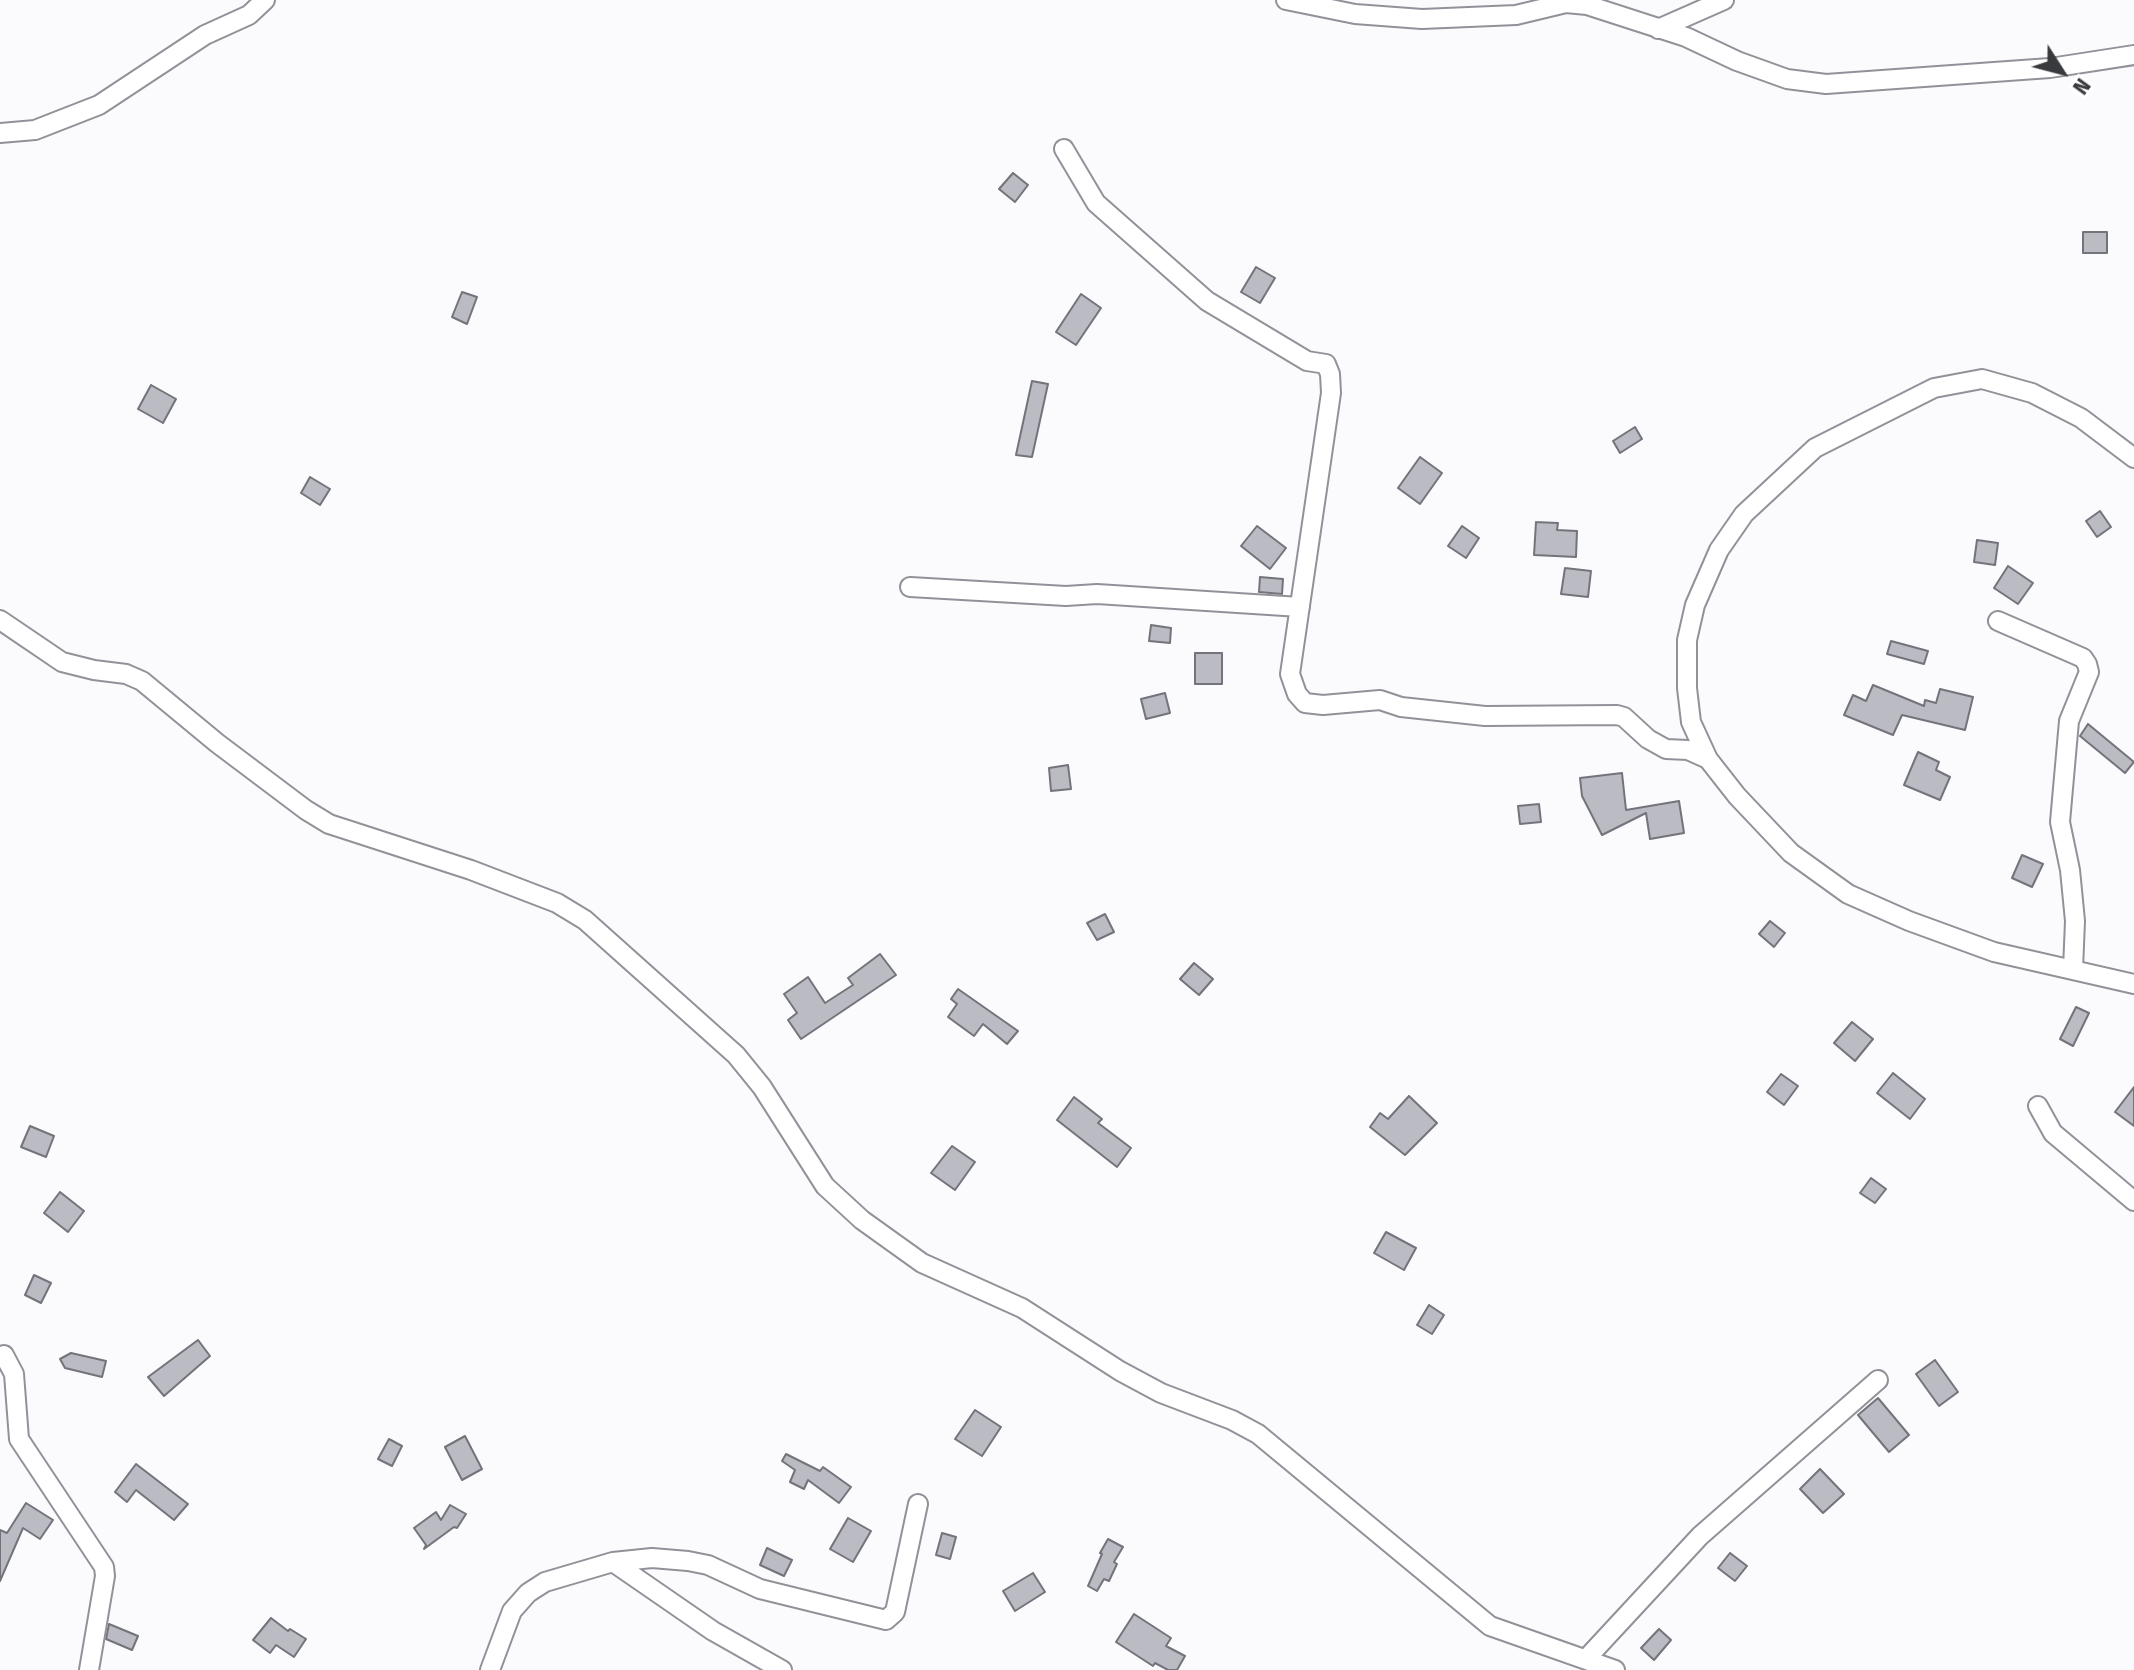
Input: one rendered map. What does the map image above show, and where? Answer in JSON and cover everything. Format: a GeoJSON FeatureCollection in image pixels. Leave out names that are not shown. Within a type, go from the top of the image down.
{"type":"FeatureCollection","features":[{"type":"Feature","properties":{"kind":"street"},"geometry":{"type":"LineString","coordinates":[[0,133],[35,130],[99,105],[205,35],[249,15],[265,0]]}},
{"type":"Feature","properties":{"kind":"street"},"geometry":{"type":"LineString","coordinates":[[1286,0],[1355,14],[1422,19],[1516,15],[1566,3],[1587,5],[1686,37],[1737,61],[1787,79],[1826,84],[2050,68],[2134,55]]}},
{"type":"Feature","properties":{"kind":"street"},"geometry":{"type":"LineString","coordinates":[[1658,29],[1724,0]]}},
{"type":"Feature","properties":{"kind":"street"},"geometry":{"type":"LineString","coordinates":[[1064,149],[1096,203],[1207,301],[1307,361],[1326,364],[1331,393],[1290,674],[1297,694],[1305,703],[1323,705],[1380,700],[1401,707],[1485,716],[1617,715],[1666,749],[1688,750],[1708,759]]}},
{"type":"Feature","properties":{"kind":"street"},"geometry":{"type":"LineString","coordinates":[[2134,458],[2081,418],[2032,393],[1982,379],[1934,388],[1815,448],[1744,514],[1719,550],[1695,605],[1687,640],[1691,722],[1708,759],[1737,796],[1791,853],[1848,894],[1909,921],[1994,952],[2134,984]]}},
{"type":"Feature","properties":{"kind":"street"},"geometry":{"type":"LineString","coordinates":[[910,587],[1066,596],[1145,596],[1300,607]]}},
{"type":"Feature","properties":{"kind":"street"},"geometry":{"type":"LineString","coordinates":[[0,620],[62,662],[126,674],[142,681],[306,810],[329,824],[471,870],[557,903],[585,920],[736,1055],[762,1087],[825,1186],[862,1220],[922,1263],[1022,1308],[1147,1386],[1232,1420],[1258,1434],[1490,1626],[1615,1670]]}},
{"type":"Feature","properties":{"kind":"street"},"geometry":{"type":"LineString","coordinates":[[1998,621],[2083,658],[2089,672],[2069,721],[2060,822],[2070,870],[2075,921],[2073,969]]}},
{"type":"Feature","properties":{"kind":"street"},"geometry":{"type":"LineString","coordinates":[[2038,1106],[2053,1133],[2134,1201]]}},
{"type":"Feature","properties":{"kind":"street"},"geometry":{"type":"LineString","coordinates":[[4,1355],[14,1374],[19,1439],[104,1567],[89,1670]]}},
{"type":"Feature","properties":{"kind":"street"},"geometry":{"type":"LineString","coordinates":[[1586,1659],[1700,1536],[1878,1380]]}},
{"type":"Feature","properties":{"kind":"street"},"geometry":{"type":"LineString","coordinates":[[490,1670],[512,1611],[528,1593],[545,1582],[613,1562],[652,1558],[708,1565],[760,1589],[886,1620],[895,1612],[918,1504]]}},
{"type":"Feature","properties":{"kind":"street"},"geometry":{"type":"LineString","coordinates":[[613,1562],[713,1631],[782,1670]]}},
{"type":"Feature","properties":{"kind":"building"},"geometry":{"type":"Polygon","coordinates":[[[1013,173],[1028,185],[1015,202],[999,189],[1013,173]]]}},
{"type":"Feature","properties":{"kind":"building"},"geometry":{"type":"Polygon","coordinates":[[[2083,232],[2107,232],[2107,253],[2083,253],[2083,232]]]}},
{"type":"Feature","properties":{"kind":"building"},"geometry":{"type":"Polygon","coordinates":[[[1256,267],[1275,278],[1260,303],[1241,292],[1256,267]]]}},
{"type":"Feature","properties":{"kind":"building"},"geometry":{"type":"Polygon","coordinates":[[[462,292],[477,297],[467,324],[452,317],[462,292]]]}},
{"type":"Feature","properties":{"kind":"building"},"geometry":{"type":"Polygon","coordinates":[[[1081,294],[1101,308],[1076,345],[1056,332],[1081,294]]]}},
{"type":"Feature","properties":{"kind":"building"},"geometry":{"type":"Polygon","coordinates":[[[1032,381],[1048,384],[1032,457],[1016,455],[1032,381]]]}},
{"type":"Feature","properties":{"kind":"building"},"geometry":{"type":"Polygon","coordinates":[[[151,385],[176,399],[163,423],[138,409],[151,385]]]}},
{"type":"Feature","properties":{"kind":"building"},"geometry":{"type":"Polygon","coordinates":[[[1635,427],[1642,439],[1620,453],[1613,441],[1635,427]]]}},
{"type":"Feature","properties":{"kind":"building"},"geometry":{"type":"Polygon","coordinates":[[[1420,457],[1442,473],[1420,504],[1398,488],[1420,457]]]}},
{"type":"Feature","properties":{"kind":"building"},"geometry":{"type":"Polygon","coordinates":[[[310,477],[330,489],[320,505],[301,493],[310,477]]]}},
{"type":"Feature","properties":{"kind":"building"},"geometry":{"type":"Polygon","coordinates":[[[2100,511],[2111,527],[2097,537],[2086,521],[2100,511]]]}},
{"type":"Feature","properties":{"kind":"building"},"geometry":{"type":"Polygon","coordinates":[[[1536,522],[1558,523],[1557,530],[1577,531],[1576,557],[1534,555],[1536,522]]]}},
{"type":"Feature","properties":{"kind":"building"},"geometry":{"type":"Polygon","coordinates":[[[1257,526],[1286,548],[1270,569],[1241,546],[1257,526]]]}},
{"type":"Feature","properties":{"kind":"building"},"geometry":{"type":"Polygon","coordinates":[[[1462,526],[1479,538],[1466,558],[1448,546],[1462,526]]]}},
{"type":"Feature","properties":{"kind":"building"},"geometry":{"type":"Polygon","coordinates":[[[1977,540],[1998,543],[1995,565],[1974,562],[1977,540]]]}},
{"type":"Feature","properties":{"kind":"building"},"geometry":{"type":"Polygon","coordinates":[[[2008,566],[2033,583],[2018,604],[1994,588],[2008,566]]]}},
{"type":"Feature","properties":{"kind":"building"},"geometry":{"type":"Polygon","coordinates":[[[1565,568],[1591,571],[1588,597],[1561,594],[1565,568]]]}},
{"type":"Feature","properties":{"kind":"building"},"geometry":{"type":"Polygon","coordinates":[[[1260,577],[1283,579],[1282,594],[1259,592],[1260,577]]]}},
{"type":"Feature","properties":{"kind":"building"},"geometry":{"type":"Polygon","coordinates":[[[1151,625],[1171,628],[1170,643],[1149,641],[1151,625]]]}},
{"type":"Feature","properties":{"kind":"building"},"geometry":{"type":"Polygon","coordinates":[[[1891,641],[1928,651],[1924,664],[1887,654],[1891,641]]]}},
{"type":"Feature","properties":{"kind":"building"},"geometry":{"type":"Polygon","coordinates":[[[1195,653],[1222,653],[1222,684],[1195,684],[1195,653]]]}},
{"type":"Feature","properties":{"kind":"building"},"geometry":{"type":"Polygon","coordinates":[[[1873,685],[1924,706],[1925,700],[1936,703],[1940,689],[1973,697],[1965,730],[1902,715],[1893,735],[1844,715],[1853,695],[1866,701],[1873,685]]]}},
{"type":"Feature","properties":{"kind":"building"},"geometry":{"type":"Polygon","coordinates":[[[1165,693],[1170,713],[1146,719],[1141,699],[1165,693]]]}},
{"type":"Feature","properties":{"kind":"building"},"geometry":{"type":"Polygon","coordinates":[[[2088,724],[2134,762],[2125,773],[2080,736],[2088,724]]]}},
{"type":"Feature","properties":{"kind":"building"},"geometry":{"type":"Polygon","coordinates":[[[1918,752],[1939,762],[1936,770],[1950,777],[1940,800],[1904,785],[1918,752]]]}},
{"type":"Feature","properties":{"kind":"building"},"geometry":{"type":"Polygon","coordinates":[[[1068,765],[1071,789],[1051,791],[1049,768],[1068,765]]]}},
{"type":"Feature","properties":{"kind":"building"},"geometry":{"type":"Polygon","coordinates":[[[1622,773],[1626,810],[1679,801],[1684,833],[1650,839],[1646,813],[1602,835],[1582,796],[1580,778],[1622,773]]]}},
{"type":"Feature","properties":{"kind":"building"},"geometry":{"type":"Polygon","coordinates":[[[1539,804],[1541,822],[1520,824],[1518,806],[1539,804]]]}},
{"type":"Feature","properties":{"kind":"building"},"geometry":{"type":"Polygon","coordinates":[[[2022,855],[2043,864],[2032,887],[2012,878],[2022,855]]]}},
{"type":"Feature","properties":{"kind":"building"},"geometry":{"type":"Polygon","coordinates":[[[1105,914],[1114,932],[1097,940],[1087,923],[1105,914]]]}},
{"type":"Feature","properties":{"kind":"building"},"geometry":{"type":"Polygon","coordinates":[[[1770,921],[1785,933],[1774,947],[1759,934],[1770,921]]]}},
{"type":"Feature","properties":{"kind":"building"},"geometry":{"type":"Polygon","coordinates":[[[880,954],[896,975],[801,1039],[788,1020],[797,1013],[784,994],[808,977],[825,1003],[853,985],[848,978],[880,954]]]}},
{"type":"Feature","properties":{"kind":"building"},"geometry":{"type":"Polygon","coordinates":[[[1194,963],[1213,979],[1199,995],[1180,979],[1194,963]]]}},
{"type":"Feature","properties":{"kind":"building"},"geometry":{"type":"Polygon","coordinates":[[[958,989],[1018,1031],[1007,1044],[983,1024],[974,1036],[948,1017],[957,1004],[951,999],[958,989]]]}},
{"type":"Feature","properties":{"kind":"building"},"geometry":{"type":"Polygon","coordinates":[[[2076,1007],[2089,1013],[2073,1046],[2060,1039],[2076,1007]]]}},
{"type":"Feature","properties":{"kind":"building"},"geometry":{"type":"Polygon","coordinates":[[[1852,1022],[1873,1039],[1855,1061],[1834,1043],[1852,1022]]]}},
{"type":"Feature","properties":{"kind":"building"},"geometry":{"type":"Polygon","coordinates":[[[1893,1073],[1925,1099],[1910,1119],[1877,1093],[1893,1073]]]}},
{"type":"Feature","properties":{"kind":"building"},"geometry":{"type":"Polygon","coordinates":[[[1781,1074],[1798,1086],[1784,1105],[1767,1092],[1781,1074]]]}},
{"type":"Feature","properties":{"kind":"building"},"geometry":{"type":"Polygon","coordinates":[[[2134,1087],[2134,1126],[2115,1112],[2134,1087]]]}},
{"type":"Feature","properties":{"kind":"building"},"geometry":{"type":"Polygon","coordinates":[[[1409,1096],[1437,1123],[1405,1155],[1370,1127],[1380,1113],[1388,1119],[1409,1096]]]}},
{"type":"Feature","properties":{"kind":"building"},"geometry":{"type":"Polygon","coordinates":[[[1074,1097],[1102,1119],[1098,1123],[1131,1148],[1117,1167],[1057,1120],[1074,1097]]]}},
{"type":"Feature","properties":{"kind":"building"},"geometry":{"type":"Polygon","coordinates":[[[30,1126],[54,1136],[46,1157],[21,1147],[30,1126]]]}},
{"type":"Feature","properties":{"kind":"building"},"geometry":{"type":"Polygon","coordinates":[[[952,1146],[975,1162],[955,1190],[931,1173],[952,1146]]]}},
{"type":"Feature","properties":{"kind":"building"},"geometry":{"type":"Polygon","coordinates":[[[1871,1178],[1886,1189],[1875,1203],[1860,1193],[1871,1178]]]}},
{"type":"Feature","properties":{"kind":"building"},"geometry":{"type":"Polygon","coordinates":[[[60,1192],[84,1211],[68,1232],[44,1213],[60,1192]]]}},
{"type":"Feature","properties":{"kind":"building"},"geometry":{"type":"Polygon","coordinates":[[[1386,1232],[1416,1248],[1404,1270],[1374,1253],[1386,1232]]]}},
{"type":"Feature","properties":{"kind":"building"},"geometry":{"type":"Polygon","coordinates":[[[34,1275],[51,1283],[41,1303],[25,1295],[34,1275]]]}},
{"type":"Feature","properties":{"kind":"building"},"geometry":{"type":"Polygon","coordinates":[[[1429,1305],[1444,1315],[1432,1334],[1417,1325],[1429,1305]]]}},
{"type":"Feature","properties":{"kind":"building"},"geometry":{"type":"Polygon","coordinates":[[[198,1340],[210,1356],[164,1396],[148,1377],[198,1340]]]}},
{"type":"Feature","properties":{"kind":"building"},"geometry":{"type":"Polygon","coordinates":[[[71,1353],[106,1361],[102,1377],[65,1368],[60,1359],[71,1353]]]}},
{"type":"Feature","properties":{"kind":"building"},"geometry":{"type":"Polygon","coordinates":[[[1935,1360],[1958,1392],[1939,1406],[1916,1374],[1935,1360]]]}},
{"type":"Feature","properties":{"kind":"building"},"geometry":{"type":"Polygon","coordinates":[[[1878,1398],[1909,1435],[1889,1452],[1858,1415],[1878,1398]]]}},
{"type":"Feature","properties":{"kind":"building"},"geometry":{"type":"Polygon","coordinates":[[[975,1410],[1001,1427],[982,1456],[955,1439],[975,1410]]]}},
{"type":"Feature","properties":{"kind":"building"},"geometry":{"type":"Polygon","coordinates":[[[465,1436],[482,1469],[462,1480],[445,1447],[465,1436]]]}},
{"type":"Feature","properties":{"kind":"building"},"geometry":{"type":"Polygon","coordinates":[[[389,1439],[402,1446],[392,1466],[378,1459],[389,1439]]]}},
{"type":"Feature","properties":{"kind":"building"},"geometry":{"type":"Polygon","coordinates":[[[786,1454],[820,1471],[823,1467],[851,1487],[839,1503],[808,1480],[804,1489],[790,1482],[795,1470],[782,1461],[786,1454]]]}},
{"type":"Feature","properties":{"kind":"building"},"geometry":{"type":"Polygon","coordinates":[[[136,1464],[188,1504],[174,1520],[136,1490],[127,1502],[115,1492],[136,1464]]]}},
{"type":"Feature","properties":{"kind":"building"},"geometry":{"type":"Polygon","coordinates":[[[1820,1469],[1844,1494],[1823,1513],[1800,1489],[1820,1469]]]}},
{"type":"Feature","properties":{"kind":"building"},"geometry":{"type":"Polygon","coordinates":[[[26,1503],[53,1520],[40,1539],[23,1528],[0,1581],[0,1530],[7,1533],[26,1503]]]}},
{"type":"Feature","properties":{"kind":"building"},"geometry":{"type":"Polygon","coordinates":[[[450,1505],[466,1514],[457,1528],[454,1527],[424,1549],[426,1545],[414,1528],[436,1512],[441,1520],[450,1505]]]}},
{"type":"Feature","properties":{"kind":"building"},"geometry":{"type":"Polygon","coordinates":[[[848,1518],[871,1531],[853,1562],[830,1549],[848,1518]]]}},
{"type":"Feature","properties":{"kind":"building"},"geometry":{"type":"Polygon","coordinates":[[[942,1533],[956,1537],[950,1559],[936,1555],[942,1533]]]}},
{"type":"Feature","properties":{"kind":"building"},"geometry":{"type":"Polygon","coordinates":[[[1108,1539],[1123,1547],[1114,1562],[1117,1564],[1109,1581],[1104,1579],[1097,1591],[1088,1586],[1108,1539]]]}},
{"type":"Feature","properties":{"kind":"building"},"geometry":{"type":"Polygon","coordinates":[[[767,1548],[792,1560],[784,1576],[760,1565],[767,1548]]]}},
{"type":"Feature","properties":{"kind":"building"},"geometry":{"type":"Polygon","coordinates":[[[1730,1553],[1747,1566],[1735,1581],[1718,1568],[1730,1553]]]}},
{"type":"Feature","properties":{"kind":"building"},"geometry":{"type":"Polygon","coordinates":[[[1033,1573],[1045,1592],[1015,1611],[1003,1591],[1033,1573]]]}},
{"type":"Feature","properties":{"kind":"building"},"geometry":{"type":"Polygon","coordinates":[[[1134,1614],[1171,1638],[1166,1646],[1185,1656],[1177,1670],[1168,1670],[1155,1663],[1153,1666],[1116,1642],[1134,1614]]]}},
{"type":"Feature","properties":{"kind":"building"},"geometry":{"type":"Polygon","coordinates":[[[271,1618],[288,1631],[290,1629],[306,1639],[294,1657],[276,1645],[270,1653],[253,1640],[271,1618]]]}},
{"type":"Feature","properties":{"kind":"building"},"geometry":{"type":"Polygon","coordinates":[[[109,1624],[138,1636],[132,1650],[106,1639],[109,1624]]]}},
{"type":"Feature","properties":{"kind":"building"},"geometry":{"type":"Polygon","coordinates":[[[1659,1629],[1671,1640],[1654,1660],[1641,1648],[1659,1629]]]}}]}
